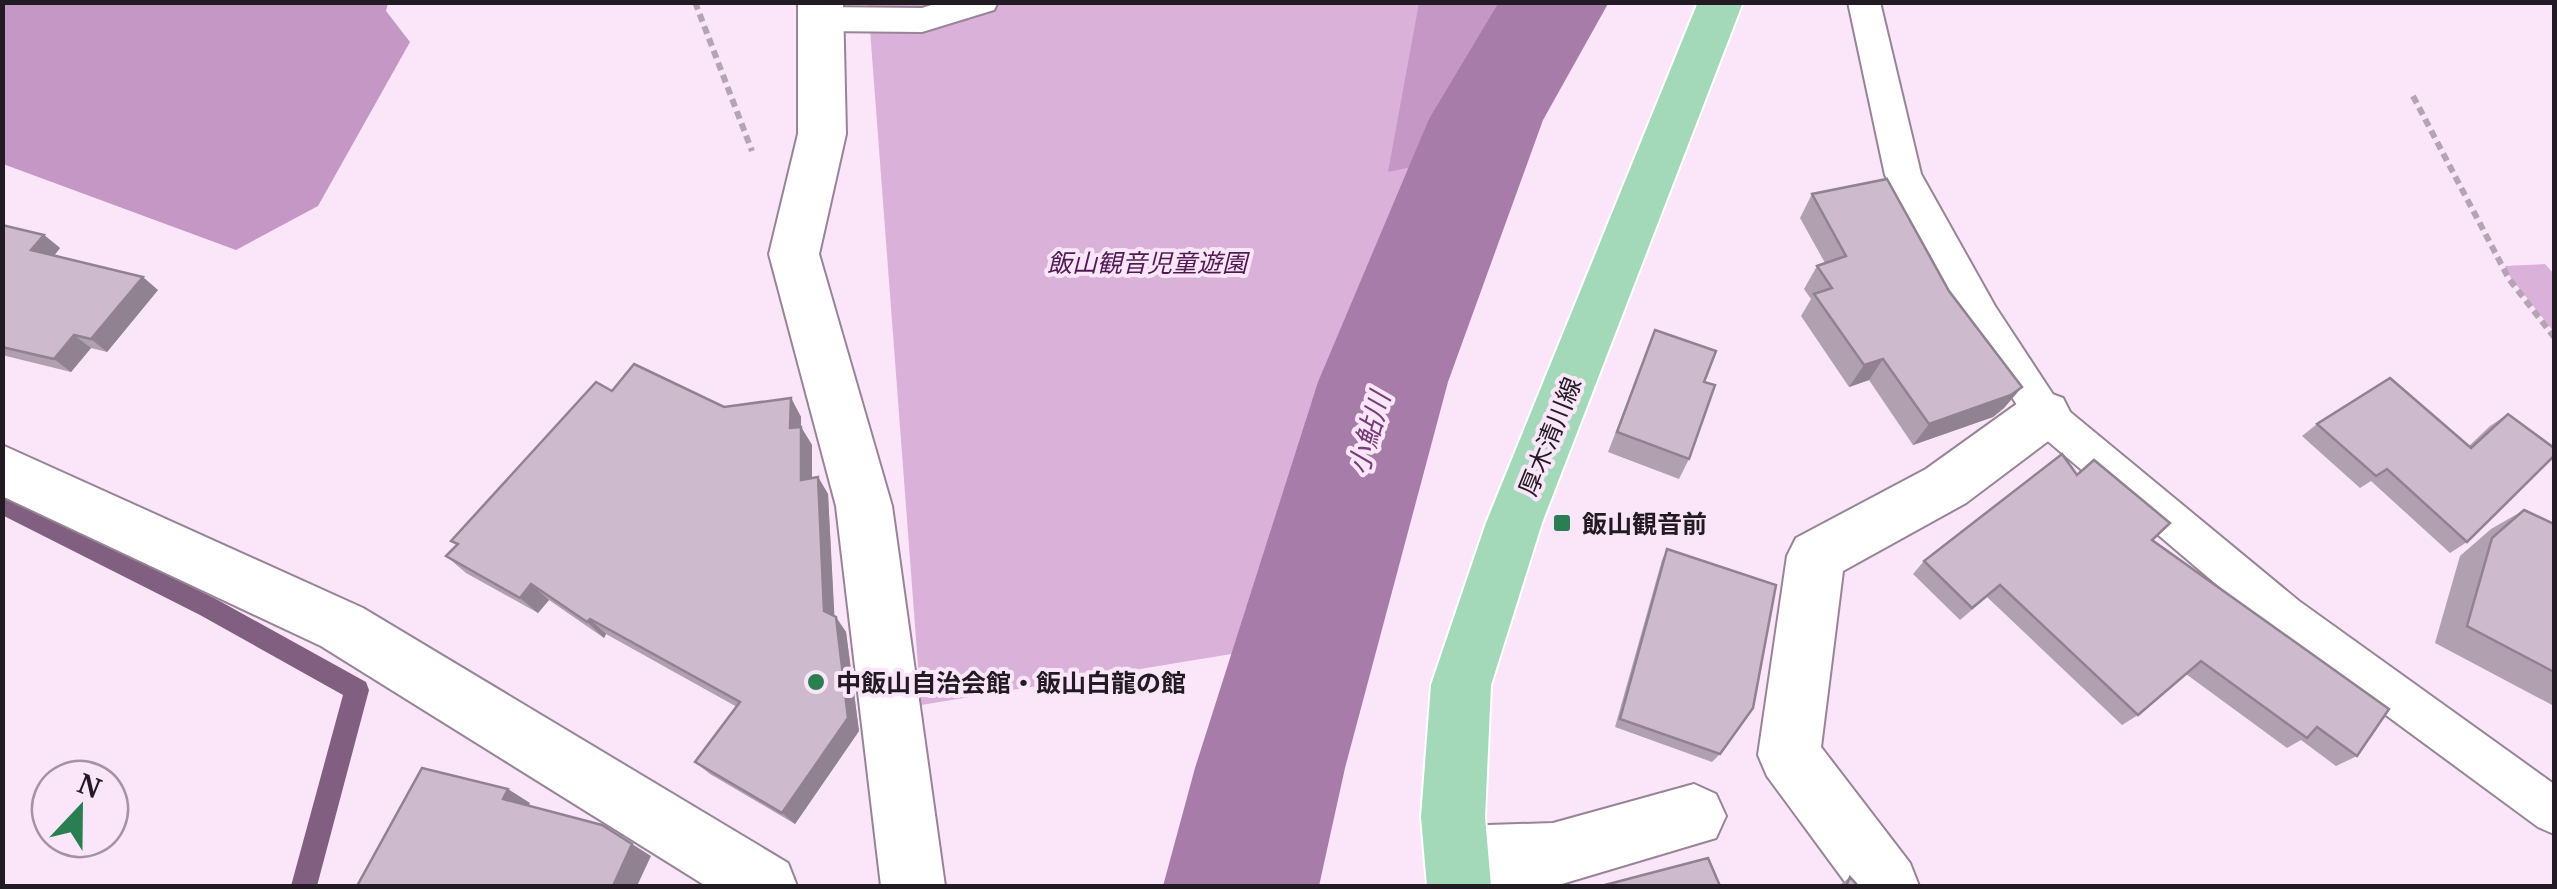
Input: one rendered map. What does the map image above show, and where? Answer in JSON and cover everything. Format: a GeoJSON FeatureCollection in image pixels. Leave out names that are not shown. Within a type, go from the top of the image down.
{"type":"FeatureCollection","features":[{"type":"Feature","properties":{"kind":"main road","name":"厚木清川線"},"geometry":{"type":"LineString","coordinates":[[1458,872],[1453,817],[1461,685],[1514,523],[1721,2]]}},
{"type":"Feature","properties":{"kind":"street"},"geometry":{"type":"LineString","coordinates":[[820,11],[822,134],[794,254],[864,506],[912,886]]}},
{"type":"Feature","properties":{"kind":"street"},"geometry":{"type":"LineString","coordinates":[[1887,886],[1789,755],[1816,556],[1946,486],[2044,414]]}},
{"type":"Feature","properties":{"kind":"street"},"geometry":{"type":"LineString","coordinates":[[2,469],[342,627],[764,886]]}},
{"type":"Feature","properties":{"kind":"street"},"geometry":{"type":"LineString","coordinates":[[1458,872],[1553,855],[1694,816]]}},
{"type":"Feature","properties":{"kind":"lane"},"geometry":{"type":"LineString","coordinates":[[820,11],[922,20],[982,2]]}},
{"type":"Feature","properties":{"kind":"lane"},"geometry":{"type":"LineString","coordinates":[[1864,2],[1904,175],[1982,317],[2044,414],[2284,615],[2554,811]]}},
{"type":"Feature","properties":{"kind":"path"},"geometry":{"type":"LineString","coordinates":[[695,2],[774,210],[800,230]]}},
{"type":"Feature","properties":{"kind":"path"},"geometry":{"type":"LineString","coordinates":[[2412,96],[2509,279],[2554,337]]}},
{"type":"Feature","properties":{"kind":"green space","name":"飯山観音児童遊園"},"geometry":{"type":"Polygon","coordinates":[[[868,3],[1528,3],[1274,647],[921,705],[868,3]]]}},
{"type":"Feature","properties":{"kind":"green space"},"geometry":{"type":"Polygon","coordinates":[[[2545,264],[2554,274],[2554,332],[2505,266],[2545,264]]]}},
{"type":"Feature","properties":{"kind":"shaded area"},"geometry":{"type":"Polygon","coordinates":[[[2,3],[388,3],[386,11],[410,42],[318,206],[236,250],[3,164],[2,3]]]}},
{"type":"Feature","properties":{"kind":"shaded area"},"geometry":{"type":"Polygon","coordinates":[[[1419,3],[1518,3],[1454,158],[1388,172],[1419,3]]]}},
{"type":"Feature","properties":{"kind":"building"},"geometry":{"type":"Polygon","coordinates":[[[1887,179],[1949,291],[2022,387],[2011,395],[1929,424],[1883,359],[1864,365],[1814,294],[1832,288],[1817,266],[1846,256],[1812,194],[1887,179]]]}},
{"type":"Feature","properties":{"kind":"building"},"geometry":{"type":"Polygon","coordinates":[[[2,225],[44,235],[31,250],[143,277],[91,339],[74,335],[54,359],[2,347],[2,225]]]}},
{"type":"Feature","properties":{"kind":"building"},"geometry":{"type":"Polygon","coordinates":[[[1655,330],[1716,351],[1704,382],[1715,385],[1689,459],[1617,432],[1655,330]]]}},
{"type":"Feature","properties":{"kind":"building"},"geometry":{"type":"Polygon","coordinates":[[[634,364],[724,407],[791,398],[790,428],[801,427],[801,480],[818,477],[824,611],[836,617],[848,718],[782,813],[695,762],[740,702],[590,619],[587,622],[531,584],[520,598],[446,556],[458,544],[451,541],[596,382],[612,391],[634,364]]]}},
{"type":"Feature","properties":{"kind":"building"},"geometry":{"type":"Polygon","coordinates":[[[2390,378],[2471,448],[2508,414],[2554,448],[2554,456],[2467,542],[2387,469],[2376,476],[2317,424],[2390,378]]]}},
{"type":"Feature","properties":{"kind":"building"},"geometry":{"type":"Polygon","coordinates":[[[2062,454],[2077,475],[2094,460],[2170,523],[2152,540],[2389,709],[2357,756],[2317,727],[2307,738],[2201,661],[2138,715],[2000,585],[1972,608],[1924,561],[2062,454]]]}},
{"type":"Feature","properties":{"kind":"building"},"geometry":{"type":"Polygon","coordinates":[[[2524,510],[2554,524],[2554,672],[2467,626],[2492,538],[2524,510]]]}},
{"type":"Feature","properties":{"kind":"building"},"geometry":{"type":"Polygon","coordinates":[[[1667,549],[1776,585],[1753,708],[1720,754],[1620,719],[1667,549]]]}},
{"type":"Feature","properties":{"kind":"building"},"geometry":{"type":"Polygon","coordinates":[[[422,768],[508,789],[503,799],[602,825],[632,844],[613,886],[357,886],[422,768]]]}},
{"type":"Feature","properties":{"kind":"building"},"geometry":{"type":"Polygon","coordinates":[[[1708,858],[1720,886],[1601,886],[1708,858]]]}},
{"type":"Feature","properties":{"kind":"waterway","name":"小鮎川"},"geometry":{"type":"LineString","coordinates":[[1241,886],[1270,768],[1383,382],[1486,119],[1555,2]]}},
{"type":"Feature","properties":{"kind":"waterway"},"geometry":{"type":"LineString","coordinates":[[2,503],[208,607],[357,690],[304,886]]}},
{"type":"Feature","properties":{"kind":"place","name":"飯山観音前"},"geometry":{"type":"Point","coordinates":[1562,523]}},
{"type":"Feature","properties":{"kind":"place","name":"中飯山自治会館・飯山白龍の館"},"geometry":{"type":"Point","coordinates":[816,682]}}]}
